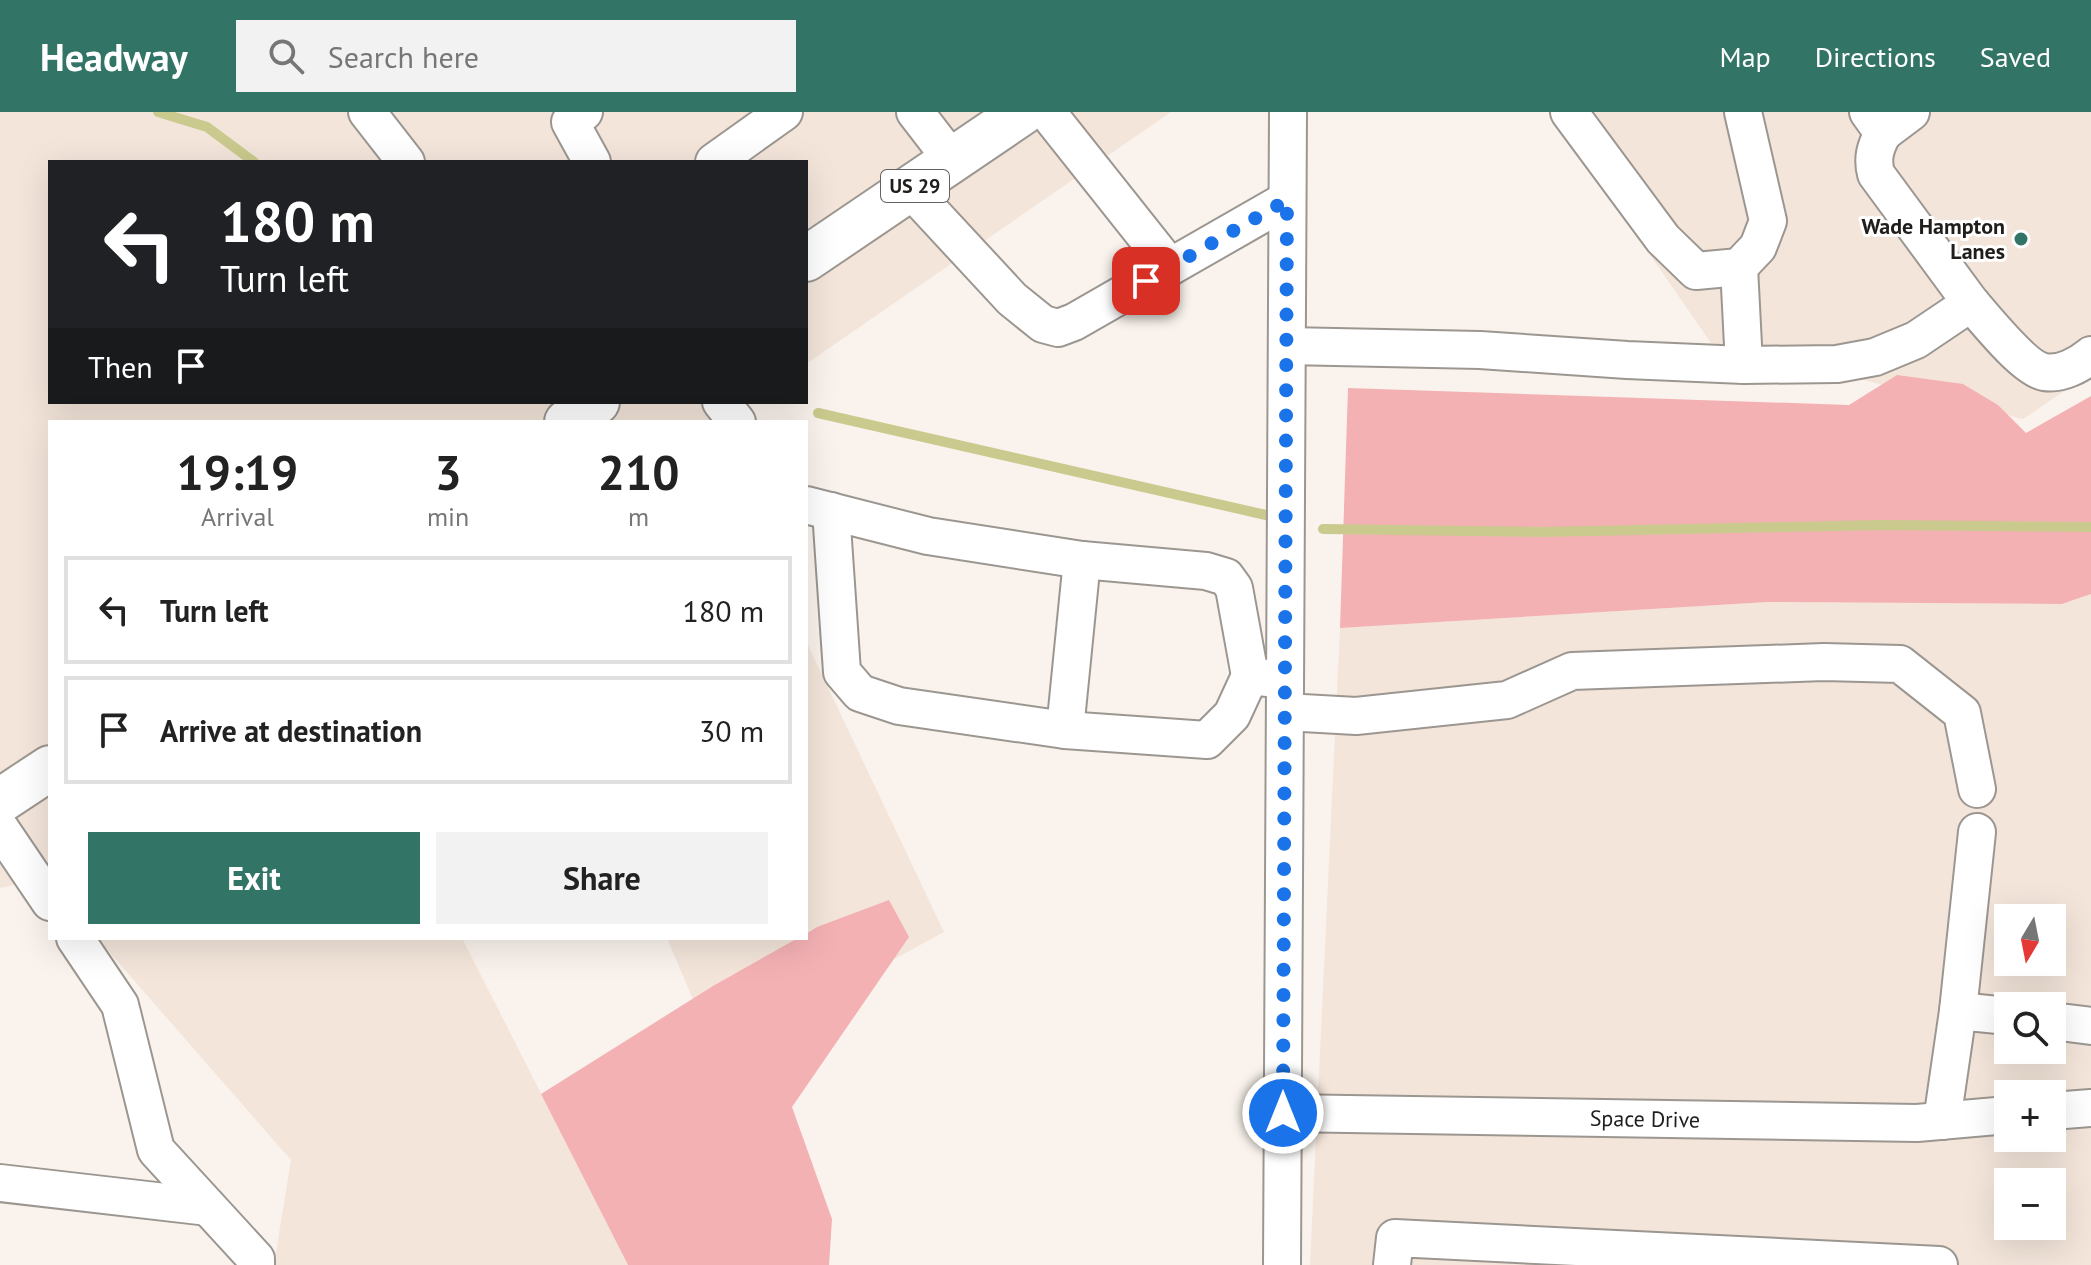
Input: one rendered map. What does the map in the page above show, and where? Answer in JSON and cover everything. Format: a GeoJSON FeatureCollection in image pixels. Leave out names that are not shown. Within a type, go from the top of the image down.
{"type":"FeatureCollection","features":[{"type":"Feature","properties":{"kind":"main road","name":"US 29"},"geometry":{"type":"LineString","coordinates":[[808,258],[1023,112]]}},
{"type":"Feature","properties":{"kind":"main road"},"geometry":{"type":"LineString","coordinates":[[570,420],[594,404]]}},
{"type":"Feature","properties":{"kind":"main road"},"geometry":{"type":"LineString","coordinates":[[0,801],[48,769]]}},
{"type":"Feature","properties":{"kind":"street"},"geometry":{"type":"LineString","coordinates":[[367,112],[404,160]]}},
{"type":"Feature","properties":{"kind":"street"},"geometry":{"type":"LineString","coordinates":[[584,112],[570,122],[591,160]]}},
{"type":"Feature","properties":{"kind":"street"},"geometry":{"type":"LineString","coordinates":[[717,160],[784,112]]}},
{"type":"Feature","properties":{"kind":"street"},"geometry":{"type":"LineString","coordinates":[[915,112],[952,160]]}},
{"type":"Feature","properties":{"kind":"street"},"geometry":{"type":"LineString","coordinates":[[1047,112],[1170,267]]}},
{"type":"Feature","properties":{"kind":"street"},"geometry":{"type":"LineString","coordinates":[[1282,1265],[1288,112]]}},
{"type":"Feature","properties":{"kind":"street"},"geometry":{"type":"LineString","coordinates":[[1569,112],[1663,239],[1696,271],[1739,267],[1758,247],[1768,221],[1743,112]]}},
{"type":"Feature","properties":{"kind":"street"},"geometry":{"type":"LineString","coordinates":[[1887,119],[1872,160],[1876,174],[1971,303],[2028,365],[2044,372],[2063,371],[2091,355]]}},
{"type":"Feature","properties":{"kind":"street"},"geometry":{"type":"LineString","coordinates":[[910,189],[1012,299],[1043,324],[1058,328],[1074,322],[1287,200]]}},
{"type":"Feature","properties":{"kind":"street"},"geometry":{"type":"LineString","coordinates":[[1739,267],[1744,365]]}},
{"type":"Feature","properties":{"kind":"street"},"geometry":{"type":"LineString","coordinates":[[1287,346],[1480,350],[1744,365],[1837,364],[1875,357],[1916,340],[1971,303]]}},
{"type":"Feature","properties":{"kind":"street"},"geometry":{"type":"LineString","coordinates":[[723,404],[735,420]]}},
{"type":"Feature","properties":{"kind":"street"},"geometry":{"type":"LineString","coordinates":[[818,508],[928,536],[1082,560],[1206,571],[1226,577],[1234,588],[1250,676],[1232,715],[1207,740],[1065,730],[899,706],[860,693],[842,672],[818,508]]}},
{"type":"Feature","properties":{"kind":"street"},"geometry":{"type":"LineString","coordinates":[[1065,730],[1082,560]]}},
{"type":"Feature","properties":{"kind":"street"},"geometry":{"type":"LineString","coordinates":[[1250,676],[1285,696],[1356,716],[1507,700],[1572,671],[1824,662],[1900,664],[1962,713],[1977,789]]}},
{"type":"Feature","properties":{"kind":"street"},"geometry":{"type":"LineString","coordinates":[[0,828],[48,899]]}},
{"type":"Feature","properties":{"kind":"street"},"geometry":{"type":"LineString","coordinates":[[1942,1121],[1958,1011],[1977,832]]}},
{"type":"Feature","properties":{"kind":"street"},"geometry":{"type":"LineString","coordinates":[[76,940],[120,1005],[156,1150],[256,1259],[256,1265]]}},
{"type":"Feature","properties":{"kind":"street"},"geometry":{"type":"LineString","coordinates":[[1958,1011],[1994,1015]]}},
{"type":"Feature","properties":{"kind":"street"},"geometry":{"type":"LineString","coordinates":[[2066,1023],[2091,1026]]}},
{"type":"Feature","properties":{"kind":"street"},"geometry":{"type":"LineString","coordinates":[[2066,1110],[2091,1108]]}},
{"type":"Feature","properties":{"kind":"street","name":"Space Drive"},"geometry":{"type":"LineString","coordinates":[[1283,1113],[1917,1123],[1994,1116]]}},
{"type":"Feature","properties":{"kind":"street"},"geometry":{"type":"LineString","coordinates":[[0,1183],[208,1207]]}},
{"type":"Feature","properties":{"kind":"street"},"geometry":{"type":"LineString","coordinates":[[1392,1265],[1395,1238],[1939,1265]]}},
{"type":"Feature","properties":{"kind":"shaded area"},"geometry":{"type":"Polygon","coordinates":[[[0,112],[1171,112],[808,363],[808,160],[48,160],[48,404],[749,404],[726,420],[48,420],[48,882],[44,878],[0,888],[0,112]]]}},
{"type":"Feature","properties":{"kind":"shaded area"},"geometry":{"type":"Polygon","coordinates":[[[1551,112],[2091,112],[2091,373],[2023,419],[1711,343],[1551,112]]]}},
{"type":"Feature","properties":{"kind":"shaded area"},"geometry":{"type":"Polygon","coordinates":[[[1897,375],[1963,384],[1998,405],[2026,433],[2091,396],[2091,594],[2062,604],[1768,602],[1340,628],[1348,388],[1849,405],[1897,375]]]}},
{"type":"Feature","properties":{"kind":"shaded area"},"geometry":{"type":"Polygon","coordinates":[[[2091,594],[2091,1265],[1310,1265],[1340,628],[1768,602],[2062,604],[2091,594]]]}},
{"type":"Feature","properties":{"kind":"shaded area"},"geometry":{"type":"Polygon","coordinates":[[[808,645],[944,932],[717,1056],[668,940],[808,940],[808,645]]]}},
{"type":"Feature","properties":{"kind":"shaded area"},"geometry":{"type":"Polygon","coordinates":[[[889,900],[909,937],[792,1107],[832,1219],[829,1265],[628,1265],[541,1094],[713,986],[794,940],[808,940],[808,933],[889,900]]]}},
{"type":"Feature","properties":{"kind":"shaded area"},"geometry":{"type":"Polygon","coordinates":[[[99,940],[463,940],[628,1265],[274,1265],[291,1160],[99,940]]]}},
{"type":"Feature","properties":{"kind":"waterway"},"geometry":{"type":"LineString","coordinates":[[158,112],[207,127],[251,160]]}},
{"type":"Feature","properties":{"kind":"waterway"},"geometry":{"type":"LineString","coordinates":[[818,413],[1266,515]]}},
{"type":"Feature","properties":{"kind":"waterway"},"geometry":{"type":"LineString","coordinates":[[1323,529],[1543,532],[1881,525],[2091,527]]}},
{"type":"Feature","properties":{"kind":"place","name":"Wade Hampton Lanes"},"geometry":{"type":"Point","coordinates":[2021,239]}},
{"type":"Feature","properties":{"kind":"route"},"geometry":{"type":"LineString","coordinates":[[1146,281],[1287,200],[1283,1113]]}}]}
